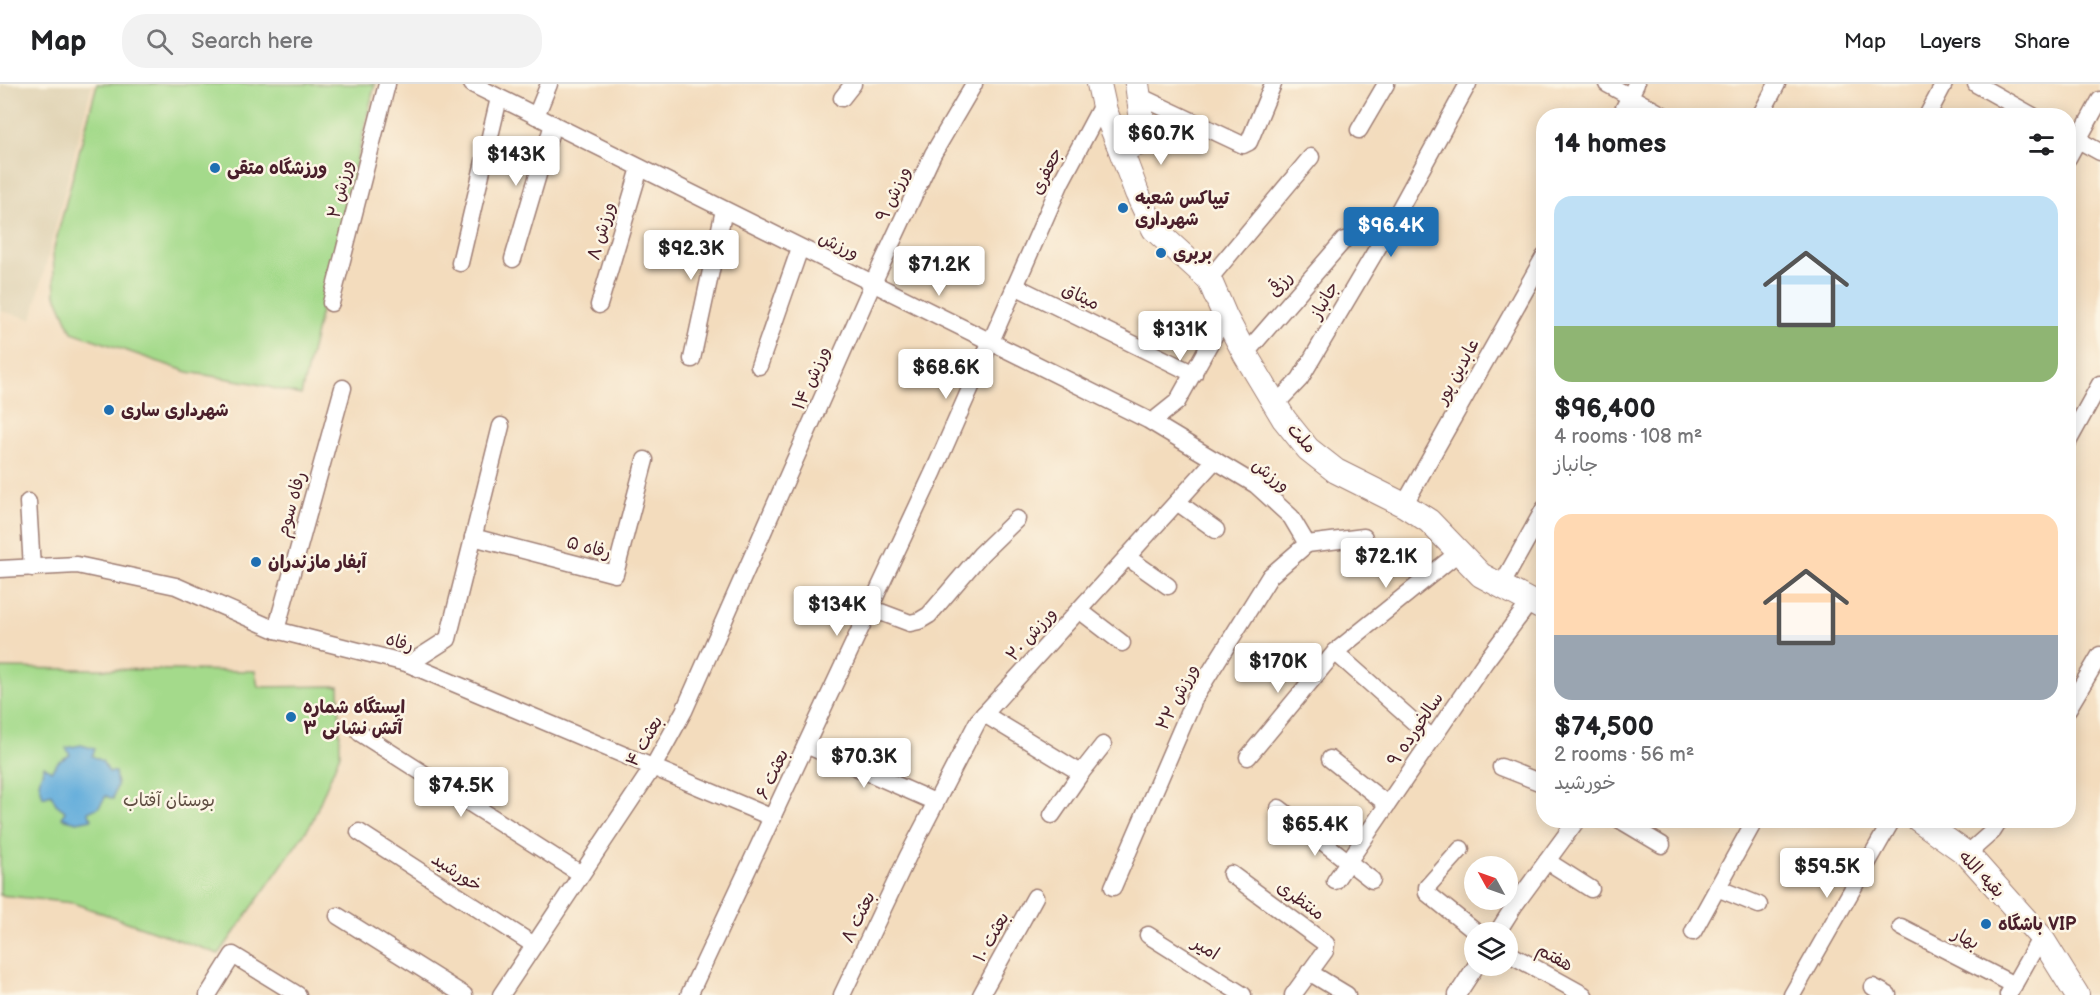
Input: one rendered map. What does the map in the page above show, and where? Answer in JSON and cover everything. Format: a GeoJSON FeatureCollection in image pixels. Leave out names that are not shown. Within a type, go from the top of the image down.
{"type":"FeatureCollection","features":[{"type":"Feature","properties":{"kind":"main road"},"geometry":{"type":"LineString","coordinates":[[1137,193],[1144,135],[1138,90]]}},
{"type":"Feature","properties":{"kind":"main road","name":"ملت"},"geometry":{"type":"LineString","coordinates":[[1101,93],[1137,193],[1154,229],[1209,279],[1245,354],[1284,419],[1308,449],[1336,471],[1404,505],[1429,521],[1480,575],[1536,604]]}},
{"type":"Feature","properties":{"kind":"main road"},"geometry":{"type":"LineString","coordinates":[[1118,143],[1132,146],[1139,143],[1144,135]]}},
{"type":"Feature","properties":{"kind":"main road","name":"بقیه الله"},"geometry":{"type":"LineString","coordinates":[[1930,828],[1967,854],[2041,937],[2077,995]]}},
{"type":"Feature","properties":{"kind":"street","name":"ورزش ۲"},"geometry":{"type":"LineString","coordinates":[[331,303],[387,84]]}},
{"type":"Feature","properties":{"kind":"street"},"geometry":{"type":"LineString","coordinates":[[536,116],[549,84]]}},
{"type":"Feature","properties":{"kind":"street"},"geometry":{"type":"LineString","coordinates":[[842,98],[853,84]]}},
{"type":"Feature","properties":{"kind":"street","name":"ورزش ۹"},"geometry":{"type":"LineString","coordinates":[[873,283],[933,154],[974,84]]}},
{"type":"Feature","properties":{"kind":"street"},"geometry":{"type":"LineString","coordinates":[[1138,90],[1243,145],[1249,142],[1273,84]]}},
{"type":"Feature","properties":{"kind":"street"},"geometry":{"type":"LineString","coordinates":[[1359,130],[1386,84]]}},
{"type":"Feature","properties":{"kind":"street","name":"جانباز"},"geometry":{"type":"LineString","coordinates":[[1276,404],[1300,379],[1386,232],[1468,84]]}},
{"type":"Feature","properties":{"kind":"street"},"geometry":{"type":"LineString","coordinates":[[1607,84],[1633,90],[1655,108]]}},
{"type":"Feature","properties":{"kind":"street"},"geometry":{"type":"LineString","coordinates":[[1764,108],[1777,84]]}},
{"type":"Feature","properties":{"kind":"street"},"geometry":{"type":"LineString","coordinates":[[1931,108],[1944,84]]}},
{"type":"Feature","properties":{"kind":"street"},"geometry":{"type":"LineString","coordinates":[[1976,84],[2019,108]]}},
{"type":"Feature","properties":{"kind":"street","name":"ورزش"},"geometry":{"type":"LineString","coordinates":[[480,86],[499,98],[1152,422],[1256,485],[1291,517],[1307,544]]}},
{"type":"Feature","properties":{"kind":"street"},"geometry":{"type":"LineString","coordinates":[[1624,108],[1633,90]]}},
{"type":"Feature","properties":{"kind":"street","name":"جعفری"},"geometry":{"type":"LineString","coordinates":[[990,342],[1101,93]]}},
{"type":"Feature","properties":{"kind":"street"},"geometry":{"type":"LineString","coordinates":[[460,263],[499,98]]}},
{"type":"Feature","properties":{"kind":"street"},"geometry":{"type":"LineString","coordinates":[[2076,134],[2100,100]]}},
{"type":"Feature","properties":{"kind":"street"},"geometry":{"type":"LineString","coordinates":[[513,259],[553,124]]}},
{"type":"Feature","properties":{"kind":"street"},"geometry":{"type":"LineString","coordinates":[[2076,140],[2100,152]]}},
{"type":"Feature","properties":{"kind":"street"},"geometry":{"type":"LineString","coordinates":[[1209,279],[1311,157]]}},
{"type":"Feature","properties":{"kind":"street","name":"ورزش ۸"},"geometry":{"type":"LineString","coordinates":[[599,305],[640,168]]}},
{"type":"Feature","properties":{"kind":"street"},"geometry":{"type":"LineString","coordinates":[[692,359],[724,210]]}},
{"type":"Feature","properties":{"kind":"street","name":"رزقی"},"geometry":{"type":"LineString","coordinates":[[1245,354],[1344,240]]}},
{"type":"Feature","properties":{"kind":"street"},"geometry":{"type":"LineString","coordinates":[[759,366],[800,248]]}},
{"type":"Feature","properties":{"kind":"street","name":"عابدین پور"},"geometry":{"type":"LineString","coordinates":[[1404,505],[1536,271]]}},
{"type":"Feature","properties":{"kind":"street","name":"ورزش ۱۴"},"geometry":{"type":"LineString","coordinates":[[783,487],[873,283]]}},
{"type":"Feature","properties":{"kind":"street","name":"میثاق"},"geometry":{"type":"LineString","coordinates":[[1015,286],[1194,374]]}},
{"type":"Feature","properties":{"kind":"street"},"geometry":{"type":"LineString","coordinates":[[1152,422],[1177,402],[1225,316]]}},
{"type":"Feature","properties":{"kind":"street","name":"بعثت ۶"},"geometry":{"type":"LineString","coordinates":[[689,995],[934,471],[990,342]]}},
{"type":"Feature","properties":{"kind":"street"},"geometry":{"type":"LineString","coordinates":[[2076,428],[2100,384]]}},
{"type":"Feature","properties":{"kind":"street","name":"رفاه سوم"},"geometry":{"type":"LineString","coordinates":[[276,630],[343,388]]}},
{"type":"Feature","properties":{"kind":"street"},"geometry":{"type":"LineString","coordinates":[[409,664],[448,639],[501,426]]}},
{"type":"Feature","properties":{"kind":"street","name":"رفاه ۵"},"geometry":{"type":"LineString","coordinates":[[473,537],[615,574],[645,460]]}},
{"type":"Feature","properties":{"kind":"street","name":"ورزش ۲۰"},"geometry":{"type":"LineString","coordinates":[[908,856],[978,721],[1215,460]]}},
{"type":"Feature","properties":{"kind":"street","name":"بعثت ۴"},"geometry":{"type":"LineString","coordinates":[[501,995],[653,767],[684,711],[783,487]]}},
{"type":"Feature","properties":{"kind":"street"},"geometry":{"type":"LineString","coordinates":[[28,502],[32,568]]}},
{"type":"Feature","properties":{"kind":"street"},"geometry":{"type":"LineString","coordinates":[[1177,502],[1216,530]]}},
{"type":"Feature","properties":{"kind":"street"},"geometry":{"type":"LineString","coordinates":[[870,608],[910,623],[919,621],[934,610],[981,554],[1017,519]]}},
{"type":"Feature","properties":{"kind":"street"},"geometry":{"type":"LineString","coordinates":[[1501,586],[1536,523]]}},
{"type":"Feature","properties":{"kind":"street"},"geometry":{"type":"LineString","coordinates":[[1307,544],[1364,537]]}},
{"type":"Feature","properties":{"kind":"street","name":"ورزش ۲۲"},"geometry":{"type":"LineString","coordinates":[[1113,887],[1196,695],[1270,576],[1307,544]]}},
{"type":"Feature","properties":{"kind":"street"},"geometry":{"type":"LineString","coordinates":[[1248,757],[1335,652],[1459,552]]}},
{"type":"Feature","properties":{"kind":"street"},"geometry":{"type":"LineString","coordinates":[[1127,557],[1168,586]]}},
{"type":"Feature","properties":{"kind":"street","name":"رفاه"},"geometry":{"type":"LineString","coordinates":[[0,569],[77,565],[176,586],[276,630],[409,664],[773,818]]}},
{"type":"Feature","properties":{"kind":"street","name":"سالخورده ۹"},"geometry":{"type":"LineString","coordinates":[[1335,881],[1485,662],[1536,606]]}},
{"type":"Feature","properties":{"kind":"street"},"geometry":{"type":"LineString","coordinates":[[1079,610],[1122,643]]}},
{"type":"Feature","properties":{"kind":"street"},"geometry":{"type":"LineString","coordinates":[[1335,652],[1432,738]]}},
{"type":"Feature","properties":{"kind":"street"},"geometry":{"type":"LineString","coordinates":[[2076,696],[2098,662]]}},
{"type":"Feature","properties":{"kind":"street"},"geometry":{"type":"LineString","coordinates":[[984,714],[1081,773]]}},
{"type":"Feature","properties":{"kind":"street"},"geometry":{"type":"LineString","coordinates":[[360,733],[581,874]]}},
{"type":"Feature","properties":{"kind":"street"},"geometry":{"type":"LineString","coordinates":[[806,745],[935,802]]}},
{"type":"Feature","properties":{"kind":"street"},"geometry":{"type":"LineString","coordinates":[[1052,815],[1103,745]]}},
{"type":"Feature","properties":{"kind":"street"},"geometry":{"type":"LineString","coordinates":[[1330,759],[1387,804]]}},
{"type":"Feature","properties":{"kind":"street"},"geometry":{"type":"LineString","coordinates":[[1501,767],[1536,781]]}},
{"type":"Feature","properties":{"kind":"street"},"geometry":{"type":"LineString","coordinates":[[1279,808],[1372,880]]}},
{"type":"Feature","properties":{"kind":"street"},"geometry":{"type":"LineString","coordinates":[[1504,922],[1570,828]]}},
{"type":"Feature","properties":{"kind":"street"},"geometry":{"type":"LineString","coordinates":[[1633,828],[1662,845]]}},
{"type":"Feature","properties":{"kind":"street"},"geometry":{"type":"LineString","coordinates":[[1693,932],[1751,828]]}},
{"type":"Feature","properties":{"kind":"street"},"geometry":{"type":"LineString","coordinates":[[1792,995],[1887,828]]}},
{"type":"Feature","properties":{"kind":"street"},"geometry":{"type":"LineString","coordinates":[[1967,854],[1995,828]]}},
{"type":"Feature","properties":{"kind":"street","name":"خورشید"},"geometry":{"type":"LineString","coordinates":[[359,832],[534,945]]}},
{"type":"Feature","properties":{"kind":"street"},"geometry":{"type":"LineString","coordinates":[[1461,849],[1427,887],[1427,893],[1464,923]]}},
{"type":"Feature","properties":{"kind":"street","name":"بعثت ٨"},"geometry":{"type":"LineString","coordinates":[[842,995],[908,856]]}},
{"type":"Feature","properties":{"kind":"street"},"geometry":{"type":"LineString","coordinates":[[1546,861],[1591,889]]}},
{"type":"Feature","properties":{"kind":"street","name":"منتظری"},"geometry":{"type":"LineString","coordinates":[[1231,874],[1326,944],[1324,951],[1293,995]]}},
{"type":"Feature","properties":{"kind":"street"},"geometry":{"type":"LineString","coordinates":[[1718,888],[1759,905]]}},
{"type":"Feature","properties":{"kind":"street","name":"بعثت ۱۰"},"geometry":{"type":"LineString","coordinates":[[981,995],[1035,897]]}},
{"type":"Feature","properties":{"kind":"street"},"geometry":{"type":"LineString","coordinates":[[338,916],[464,995]]}},
{"type":"Feature","properties":{"kind":"street","name":"بهار"},"geometry":{"type":"LineString","coordinates":[[1901,927],[2011,990]]}},
{"type":"Feature","properties":{"kind":"street","name":"امیر"},"geometry":{"type":"LineString","coordinates":[[1148,935],[1243,995]]}},
{"type":"Feature","properties":{"kind":"street"},"geometry":{"type":"LineString","coordinates":[[2011,990],[2041,937]]}},
{"type":"Feature","properties":{"kind":"street"},"geometry":{"type":"LineString","coordinates":[[208,995],[233,955],[298,995]]}},
{"type":"Feature","properties":{"kind":"street","name":"هفتم"},"geometry":{"type":"LineString","coordinates":[[1518,959],[1584,995]]}},
{"type":"Feature","properties":{"kind":"street"},"geometry":{"type":"LineString","coordinates":[[1309,972],[1347,995]]}},
{"type":"Feature","properties":{"kind":"street"},"geometry":{"type":"LineString","coordinates":[[1457,995],[1469,976]]}},
{"type":"Feature","properties":{"kind":"shaded area"},"geometry":{"type":"Polygon","coordinates":[[[0,84],[92,84],[32,319],[0,311],[0,84]]]}},
{"type":"Feature","properties":{"kind":"green space","name":"ورزشگاه متقی"},"geometry":{"type":"Polygon","coordinates":[[[97,84],[375,84],[301,395],[253,383],[188,372],[72,332],[55,293],[53,252],[97,84]]]}},
{"type":"Feature","properties":{"kind":"green space","name":"بوستان آفتاب"},"geometry":{"type":"Polygon","coordinates":[[[0,668],[255,671],[258,687],[339,686],[340,754],[311,824],[219,954],[73,903],[0,895],[0,668]]]}},
{"type":"Feature","properties":{"kind":"water"},"geometry":{"type":"Polygon","coordinates":[[[81,745],[95,749],[92,756],[102,761],[109,772],[115,772],[117,785],[113,799],[106,796],[99,807],[88,812],[92,819],[77,822],[62,818],[65,811],[56,804],[51,794],[43,797],[39,782],[44,766],[51,771],[59,761],[70,755],[66,748],[81,745]]]}},
{"type":"Feature","properties":{"kind":"place","name":"ورزشگاه متقی"},"geometry":{"type":"Point","coordinates":[215,168]}},
{"type":"Feature","properties":{"kind":"place","name":"تیپاکس شعبه شهرداری"},"geometry":{"type":"Point","coordinates":[1123,208]}},
{"type":"Feature","properties":{"kind":"place","name":"بربری"},"geometry":{"type":"Point","coordinates":[1161,253]}},
{"type":"Feature","properties":{"kind":"place","name":"شهرداری ساری"},"geometry":{"type":"Point","coordinates":[109,410]}},
{"type":"Feature","properties":{"kind":"place","name":"آبفار مازندران"},"geometry":{"type":"Point","coordinates":[256,562]}},
{"type":"Feature","properties":{"kind":"place","name":"ایستگاه شماره ۳ آتش نشانی"},"geometry":{"type":"Point","coordinates":[291,717]}},
{"type":"Feature","properties":{"kind":"place","name":"باشگاه VIP"},"geometry":{"type":"Point","coordinates":[1986,924]}}]}
